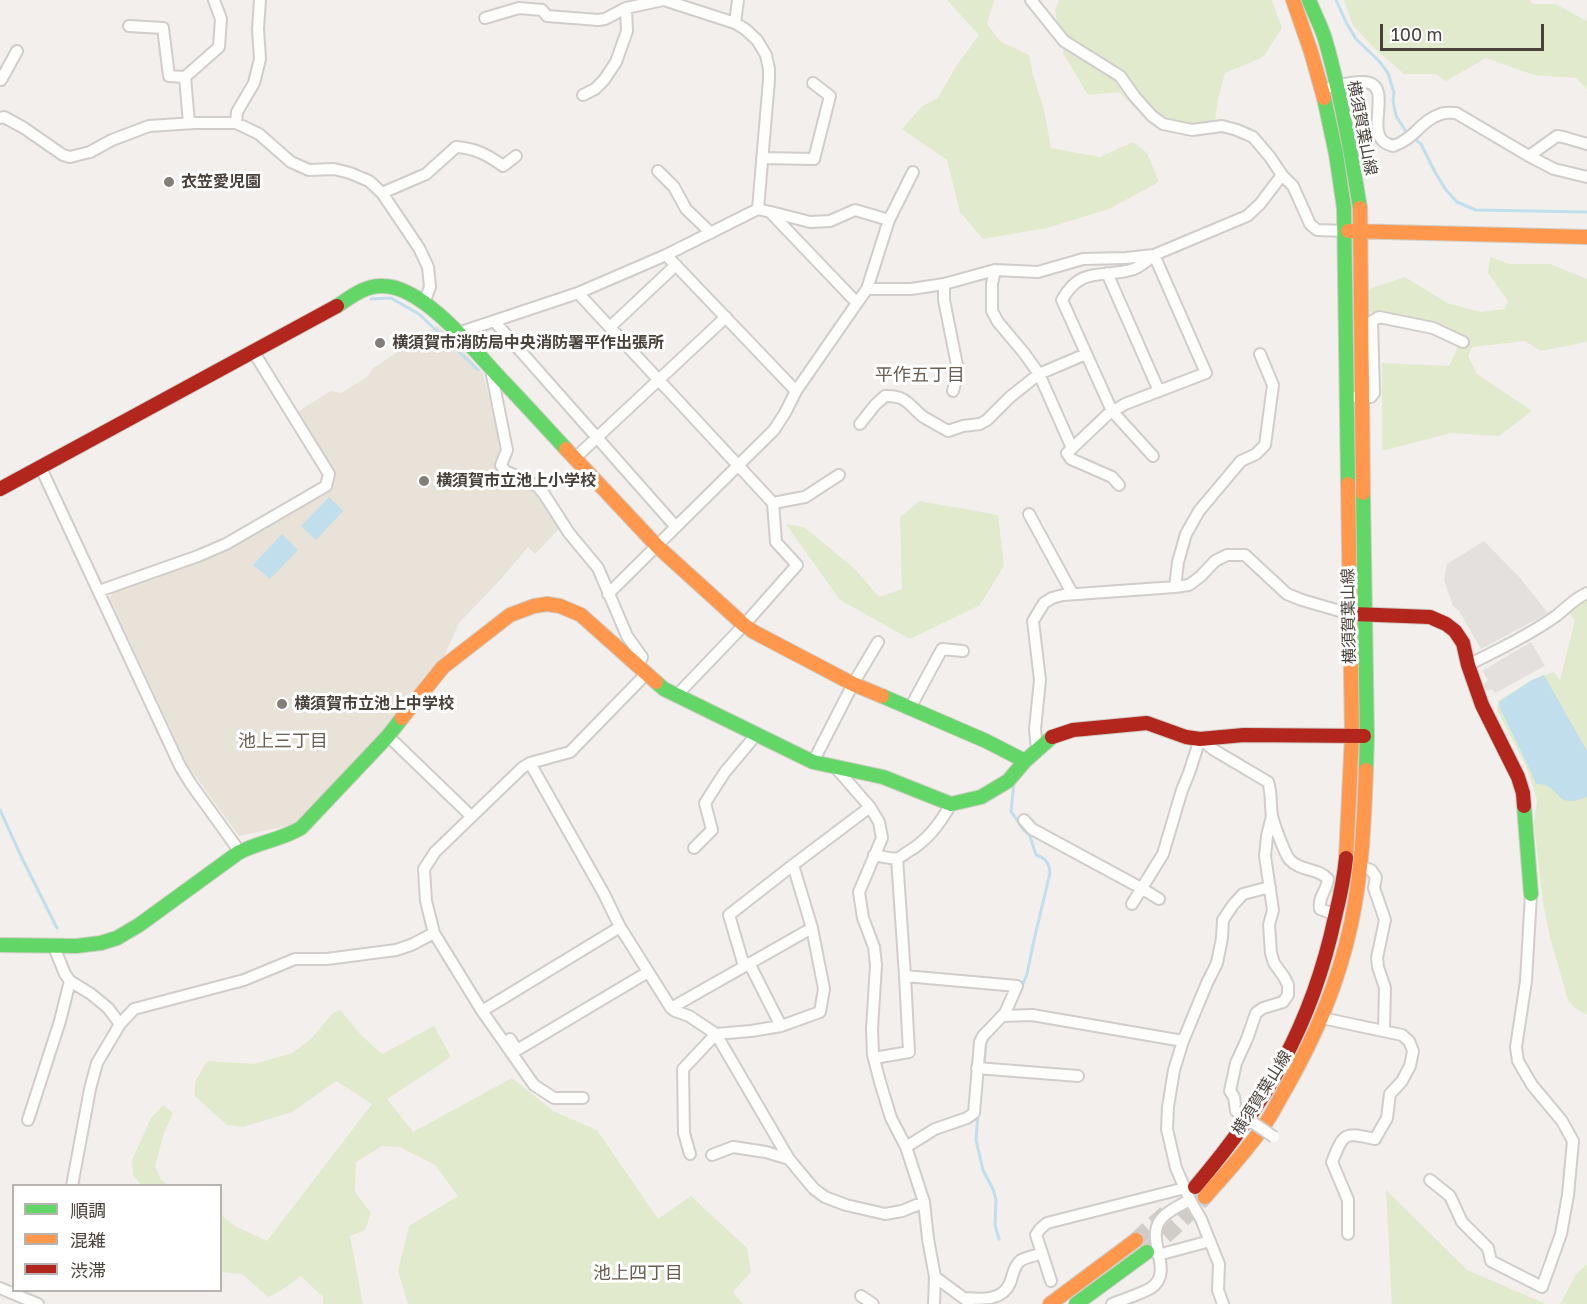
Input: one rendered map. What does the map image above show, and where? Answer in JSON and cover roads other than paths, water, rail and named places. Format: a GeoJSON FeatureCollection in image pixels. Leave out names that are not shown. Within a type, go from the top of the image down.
{"type":"FeatureCollection","features":[{"type":"Feature","properties":{"kind":"street"},"geometry":{"type":"LineString","coordinates":[[129,26],[163,28],[169,76],[185,77],[219,47],[221,19],[214,0]]}},
{"type":"Feature","properties":{"kind":"street"},"geometry":{"type":"LineString","coordinates":[[236,123],[237,112],[254,83],[260,59],[258,29],[260,0]]}},
{"type":"Feature","properties":{"kind":"street"},"geometry":{"type":"LineString","coordinates":[[485,18],[519,8],[542,10],[547,16],[598,20],[605,19],[626,8],[663,0],[735,23],[745,29],[757,40],[766,55],[770,80],[758,209]]}},
{"type":"Feature","properties":{"kind":"street"},"geometry":{"type":"LineString","coordinates":[[735,23],[738,0]]}},
{"type":"Feature","properties":{"kind":"street"},"geometry":{"type":"LineString","coordinates":[[1031,0],[1064,41],[1120,76],[1152,116],[1163,124],[1192,130],[1222,126],[1253,137],[1293,186],[1310,224],[1317,230],[1587,237]]}},
{"type":"Feature","properties":{"kind":"street","name":"横須賀葉山線"},"geometry":{"type":"LineString","coordinates":[[1194,1193],[1241,1156],[1264,1126],[1307,1052],[1339,970],[1351,923],[1360,866],[1364,818],[1367,736],[1365,614],[1344,207],[1336,150],[1323,89],[1293,0]]}},
{"type":"Feature","properties":{"kind":"street","name":"横須賀葉山線"},"geometry":{"type":"LineString","coordinates":[[1194,1193],[1260,1104],[1299,1032],[1317,987],[1329,947],[1347,850],[1352,736],[1350,614],[1354,397],[1361,231],[1351,148],[1324,37],[1309,0]]}},
{"type":"Feature","properties":{"kind":"street"},"geometry":{"type":"LineString","coordinates":[[583,96],[604,80],[616,62],[627,32],[626,8]]}},
{"type":"Feature","properties":{"kind":"street"},"geometry":{"type":"LineString","coordinates":[[0,80],[17,51]]}},
{"type":"Feature","properties":{"kind":"street"},"geometry":{"type":"LineString","coordinates":[[185,77],[189,123]]}},
{"type":"Feature","properties":{"kind":"street"},"geometry":{"type":"LineString","coordinates":[[1323,89],[1357,81],[1375,86],[1379,94],[1377,132],[1384,142],[1393,146],[1404,143],[1428,120],[1443,113],[1456,113],[1554,169],[1587,177]]}},
{"type":"Feature","properties":{"kind":"street"},"geometry":{"type":"LineString","coordinates":[[762,158],[813,159],[830,96],[813,83]]}},
{"type":"Feature","properties":{"kind":"street"},"geometry":{"type":"LineString","coordinates":[[0,118],[4,117],[24,128],[63,155],[70,157],[90,152],[112,140],[149,126],[236,123],[259,134],[291,162],[309,170],[334,169],[369,181],[382,193],[419,248],[428,267],[430,286],[424,303]]}},
{"type":"Feature","properties":{"kind":"street"},"geometry":{"type":"LineString","coordinates":[[1529,156],[1557,136],[1587,144]]}},
{"type":"Feature","properties":{"kind":"street"},"geometry":{"type":"LineString","coordinates":[[382,193],[426,174],[456,147],[470,148],[488,155],[503,166],[516,156]]}},
{"type":"Feature","properties":{"kind":"street"},"geometry":{"type":"LineString","coordinates":[[658,171],[674,187],[686,209],[711,233]]}},
{"type":"Feature","properties":{"kind":"street"},"geometry":{"type":"LineString","coordinates":[[608,594],[774,430],[786,413],[796,391],[867,290],[889,220],[913,172]]}},
{"type":"Feature","properties":{"kind":"street"},"geometry":{"type":"LineString","coordinates":[[1153,456],[1112,411],[1062,300],[1066,292],[1084,276],[1135,268],[1154,255],[1247,216],[1260,204],[1282,175]]}},
{"type":"Feature","properties":{"kind":"street"},"geometry":{"type":"LineString","coordinates":[[458,333],[579,293],[666,255],[758,209],[810,222],[830,221],[855,210],[889,220]]}},
{"type":"Feature","properties":{"kind":"street"},"geometry":{"type":"LineString","coordinates":[[770,212],[857,303]]}},
{"type":"Feature","properties":{"kind":"street"},"geometry":{"type":"LineString","coordinates":[[666,255],[796,391]]}},
{"type":"Feature","properties":{"kind":"street"},"geometry":{"type":"LineString","coordinates":[[867,290],[911,289],[944,284],[995,270],[1038,272],[1083,259],[1154,255]]}},
{"type":"Feature","properties":{"kind":"street"},"geometry":{"type":"LineString","coordinates":[[1119,485],[1112,477],[1071,459],[1067,453],[1112,411],[1206,373],[1154,255]]}},
{"type":"Feature","properties":{"kind":"street"},"geometry":{"type":"LineString","coordinates":[[610,327],[676,265]]}},
{"type":"Feature","properties":{"kind":"street"},"geometry":{"type":"LineString","coordinates":[[995,270],[992,284],[992,311],[1039,374],[1072,448]]}},
{"type":"Feature","properties":{"kind":"street"},"geometry":{"type":"LineString","coordinates":[[1107,273],[1159,391]]}},
{"type":"Feature","properties":{"kind":"street"},"geometry":{"type":"LineString","coordinates":[[944,284],[944,300],[958,370],[953,391]]}},
{"type":"Feature","properties":{"kind":"street"},"geometry":{"type":"LineString","coordinates":[[0,489],[370,287],[387,285],[403,290],[424,303],[458,333],[657,546],[744,625],[853,684],[986,741],[1025,761]]}},
{"type":"Feature","properties":{"kind":"street"},"geometry":{"type":"LineString","coordinates":[[579,293],[773,503],[776,542],[797,565],[676,696]]}},
{"type":"Feature","properties":{"kind":"street"},"geometry":{"type":"LineString","coordinates":[[575,458],[726,317]]}},
{"type":"Feature","properties":{"kind":"street"},"geometry":{"type":"LineString","coordinates":[[1354,397],[1371,397],[1374,393],[1372,321],[1379,318],[1433,328],[1463,342]]}},
{"type":"Feature","properties":{"kind":"street"},"geometry":{"type":"LineString","coordinates":[[494,321],[676,527]]}},
{"type":"Feature","properties":{"kind":"street"},"geometry":{"type":"LineString","coordinates":[[99,591],[226,544],[326,486],[329,474],[253,351]]}},
{"type":"Feature","properties":{"kind":"street"},"geometry":{"type":"LineString","coordinates":[[860,424],[875,405],[885,396],[892,395],[908,401],[922,415],[948,431],[980,424],[1039,374],[1086,354]]}},
{"type":"Feature","properties":{"kind":"street"},"geometry":{"type":"LineString","coordinates":[[1175,587],[1178,562],[1186,534],[1199,511],[1241,461],[1256,454],[1265,445],[1273,385],[1260,354]]}},
{"type":"Feature","properties":{"kind":"street"},"geometry":{"type":"LineString","coordinates":[[490,367],[507,450],[501,465],[505,471],[538,487],[569,533],[598,568],[627,636],[642,657],[643,669],[570,752],[530,763],[522,768],[435,852],[424,869],[426,901],[434,933],[482,1011],[534,1085],[554,1098],[584,1098]]}},
{"type":"Feature","properties":{"kind":"street"},"geometry":{"type":"LineString","coordinates":[[40,466],[180,766],[240,852]]}},
{"type":"Feature","properties":{"kind":"street"},"geometry":{"type":"LineString","coordinates":[[773,503],[805,497],[839,475]]}},
{"type":"Feature","properties":{"kind":"street"},"geometry":{"type":"LineString","coordinates":[[1029,514],[1072,593]]}},
{"type":"Feature","properties":{"kind":"street"},"geometry":{"type":"LineString","coordinates":[[1037,748],[1035,729],[1040,680],[1033,621],[1044,603],[1052,598],[1072,593],[1189,585],[1215,561],[1227,555],[1245,555],[1287,594],[1302,600],[1350,614],[1430,617],[1455,631],[1463,643],[1482,705],[1518,777],[1523,793],[1531,894],[1526,981],[1516,1047],[1518,1061],[1532,1085],[1562,1121],[1573,1140],[1568,1195],[1561,1234],[1542,1287],[1491,1261],[1488,1248],[1462,1222],[1450,1196],[1430,1180]]}},
{"type":"Feature","properties":{"kind":"street"},"geometry":{"type":"LineString","coordinates":[[1468,665],[1513,642],[1587,593]]}},
{"type":"Feature","properties":{"kind":"street"},"geometry":{"type":"LineString","coordinates":[[0,945],[54,947],[102,943],[127,933],[240,852],[261,843],[292,835],[388,736],[444,668],[510,615],[547,604],[560,606],[581,615],[664,689],[676,696],[813,762],[883,777],[951,804],[981,796],[1008,782],[1037,748],[1052,737],[1073,730],[1147,723],[1186,737],[1200,739],[1245,735],[1367,736]]}},
{"type":"Feature","properties":{"kind":"street"},"geometry":{"type":"LineString","coordinates":[[813,762],[853,684],[878,642]]}},
{"type":"Feature","properties":{"kind":"street"},"geometry":{"type":"LineString","coordinates":[[910,708],[942,649],[963,651]]}},
{"type":"Feature","properties":{"kind":"street"},"geometry":{"type":"LineString","coordinates":[[693,848],[712,830],[705,803],[725,772],[756,735]]}},
{"type":"Feature","properties":{"kind":"street"},"geometry":{"type":"LineString","coordinates":[[388,736],[471,816]]}},
{"type":"Feature","properties":{"kind":"street"},"geometry":{"type":"LineString","coordinates":[[1200,739],[1214,750],[1268,782],[1272,816],[1288,858],[1296,866],[1324,875],[1328,879],[1328,884],[1319,901],[1320,909],[1336,915]]}},
{"type":"Feature","properties":{"kind":"street"},"geometry":{"type":"LineString","coordinates":[[1132,904],[1163,854],[1200,739]]}},
{"type":"Feature","properties":{"kind":"street"},"geometry":{"type":"LineString","coordinates":[[530,763],[604,894],[620,927],[671,1008],[689,1016],[716,1034],[789,1159],[814,1189],[825,1197],[846,1205],[885,1214],[902,1211],[924,1202]]}},
{"type":"Feature","properties":{"kind":"street"},"geometry":{"type":"LineString","coordinates":[[835,767],[870,807],[879,822],[882,838],[859,892],[863,918],[874,947],[876,965],[872,1029],[874,1058],[891,1118],[906,1147],[924,1202],[935,1277],[934,1304]]}},
{"type":"Feature","properties":{"kind":"street"},"geometry":{"type":"LineString","coordinates":[[874,855],[897,858],[922,842],[941,821],[951,804]]}},
{"type":"Feature","properties":{"kind":"street"},"geometry":{"type":"LineString","coordinates":[[781,1026],[747,964],[729,915],[870,807]]}},
{"type":"Feature","properties":{"kind":"street"},"geometry":{"type":"LineString","coordinates":[[1272,816],[1265,856],[1273,910],[1269,925],[1271,953],[1274,963],[1288,985],[1288,995],[1282,1002],[1263,1008],[1256,1013],[1236,1063],[1230,1091],[1234,1097],[1236,1111],[1279,1140]]}},
{"type":"Feature","properties":{"kind":"street"},"geometry":{"type":"LineString","coordinates":[[1024,820],[1032,829],[1159,899]]}},
{"type":"Feature","properties":{"kind":"street"},"geometry":{"type":"LineString","coordinates":[[874,1058],[909,1052],[897,858]]}},
{"type":"Feature","properties":{"kind":"street"},"geometry":{"type":"LineString","coordinates":[[690,1154],[684,1132],[683,1069],[716,1034],[781,1026],[820,1012],[824,990],[812,928],[793,865]]}},
{"type":"Feature","properties":{"kind":"street"},"geometry":{"type":"LineString","coordinates":[[1360,866],[1371,870],[1376,877],[1374,888],[1385,920],[1377,958],[1377,967],[1385,988],[1384,1030]]}},
{"type":"Feature","properties":{"kind":"street"},"geometry":{"type":"LineString","coordinates":[[1223,1304],[1218,1290],[1219,1264],[1201,1219],[1194,1193],[1176,1168],[1167,1124],[1167,1107],[1174,1070],[1183,1041],[1217,963],[1223,920],[1233,904],[1243,894],[1270,887]]}},
{"type":"Feature","properties":{"kind":"street"},"geometry":{"type":"LineString","coordinates":[[482,1011],[620,927]]}},
{"type":"Feature","properties":{"kind":"street"},"geometry":{"type":"LineString","coordinates":[[671,1008],[812,928]]}},
{"type":"Feature","properties":{"kind":"street"},"geometry":{"type":"LineString","coordinates":[[72,1184],[97,1063],[120,1024],[134,1009],[235,982],[295,959],[327,959],[396,950],[434,933]]}},
{"type":"Feature","properties":{"kind":"street"},"geometry":{"type":"LineString","coordinates":[[54,947],[70,981],[108,1008],[120,1024]]}},
{"type":"Feature","properties":{"kind":"street"},"geometry":{"type":"LineString","coordinates":[[501,1038],[507,1035],[517,1050],[648,972]]}},
{"type":"Feature","properties":{"kind":"street"},"geometry":{"type":"LineString","coordinates":[[906,976],[1017,986],[1002,1016],[980,1042],[974,1113],[967,1118],[934,1129],[906,1147]]}},
{"type":"Feature","properties":{"kind":"street"},"geometry":{"type":"LineString","coordinates":[[28,1119],[60,1021],[70,981]]}},
{"type":"Feature","properties":{"kind":"street"},"geometry":{"type":"LineString","coordinates":[[1002,1016],[1032,1015],[1183,1041]]}},
{"type":"Feature","properties":{"kind":"street"},"geometry":{"type":"LineString","coordinates":[[1322,1018],[1402,1035],[1410,1041],[1413,1051],[1410,1066],[1402,1081],[1390,1094],[1387,1118],[1375,1139],[1354,1134],[1346,1136],[1339,1145],[1332,1162],[1348,1200],[1348,1234]]}},
{"type":"Feature","properties":{"kind":"street"},"geometry":{"type":"LineString","coordinates":[[977,1068],[1078,1076]]}},
{"type":"Feature","properties":{"kind":"street"},"geometry":{"type":"LineString","coordinates":[[712,1155],[733,1147],[766,1152],[789,1159]]}},
{"type":"Feature","properties":{"kind":"street"},"geometry":{"type":"LineString","coordinates":[[1051,1281],[1036,1235],[1047,1223],[1194,1193]]}},
{"type":"Feature","properties":{"kind":"street"},"geometry":{"type":"LineString","coordinates":[[1112,1304],[1152,1287],[1158,1280],[1162,1272],[1153,1253],[1156,1229],[1162,1218],[1194,1193]]}},
{"type":"Feature","properties":{"kind":"street"},"geometry":{"type":"LineString","coordinates":[[1050,1304],[1136,1240]]}},
{"type":"Feature","properties":{"kind":"street"},"geometry":{"type":"LineString","coordinates":[[1076,1304],[1153,1253],[1210,1241]]}},
{"type":"Feature","properties":{"kind":"street"},"geometry":{"type":"LineString","coordinates":[[935,1277],[968,1301],[992,1299],[1002,1294],[1010,1284],[1019,1262],[1042,1253]]}},
{"type":"Feature","properties":{"kind":"street"},"geometry":{"type":"LineString","coordinates":[[0,1288],[34,1303]]}},
{"type":"Feature","properties":{"kind":"street"},"geometry":{"type":"LineString","coordinates":[[861,1296],[873,1304]]}},
{"type":"Feature","properties":{"kind":"water"},"geometry":{"type":"Polygon","coordinates":[[[329,497],[343,511],[316,540],[301,526],[329,497]]]}},
{"type":"Feature","properties":{"kind":"water"},"geometry":{"type":"Polygon","coordinates":[[[282,534],[298,550],[270,579],[253,565],[282,534]]]}},
{"type":"Feature","properties":{"kind":"water"},"geometry":{"type":"Polygon","coordinates":[[[1544,675],[1587,751],[1587,797],[1579,800],[1566,801],[1548,786],[1536,784],[1499,706],[1499,702],[1532,680],[1544,675]]]}},
{"type":"Feature","properties":{"kind":"waterway"},"geometry":{"type":"LineString","coordinates":[[1336,0],[1356,39],[1388,73],[1394,93],[1396,116],[1407,133],[1421,144],[1446,190],[1457,202],[1476,210],[1587,212]]}},
{"type":"Feature","properties":{"kind":"waterway"},"geometry":{"type":"LineString","coordinates":[[371,299],[391,298],[419,314],[478,370]]}},
{"type":"Feature","properties":{"kind":"waterway"},"geometry":{"type":"LineString","coordinates":[[1014,783],[1011,811],[1030,836],[1036,855],[1046,861],[1050,873],[1027,974],[1021,989]]}},
{"type":"Feature","properties":{"kind":"waterway"},"geometry":{"type":"LineString","coordinates":[[0,810],[57,928]]}},
{"type":"Feature","properties":{"kind":"waterway"},"geometry":{"type":"LineString","coordinates":[[984,1065],[986,1043],[990,1036]]}},
{"type":"Feature","properties":{"kind":"waterway"},"geometry":{"type":"LineString","coordinates":[[978,1113],[976,1140],[983,1170],[996,1200],[995,1225],[999,1239]]}},
{"type":"Feature","properties":{"kind":"tunnel"},"geometry":{"type":"LineString","coordinates":[[1147,1252],[1205,1197]]}},
{"type":"Feature","properties":{"kind":"tunnel"},"geometry":{"type":"LineString","coordinates":[[1136,1240],[1167,1212]]}},
{"type":"Feature","properties":{"kind":"place","name":"衣笠愛児園"},"geometry":{"type":"Point","coordinates":[169,182]}},
{"type":"Feature","properties":{"kind":"place","name":"横須賀市消防局中央消防署平作出張所"},"geometry":{"type":"Point","coordinates":[380,343]}},
{"type":"Feature","properties":{"kind":"place","name":"横須賀市立池上小学校"},"geometry":{"type":"Point","coordinates":[424,481]}},
{"type":"Feature","properties":{"kind":"place","name":"横須賀市立池上中学校"},"geometry":{"type":"Point","coordinates":[282,704]}},
{"type":"Feature","properties":{"kind":"district","name":"平作五丁目"},"geometry":{"type":"Point","coordinates":[920,375]}},
{"type":"Feature","properties":{"kind":"district","name":"池上三丁目"},"geometry":{"type":"Point","coordinates":[283,741]}},
{"type":"Feature","properties":{"kind":"district","name":"池上四丁目"},"geometry":{"type":"Point","coordinates":[638,1273]}}]}
